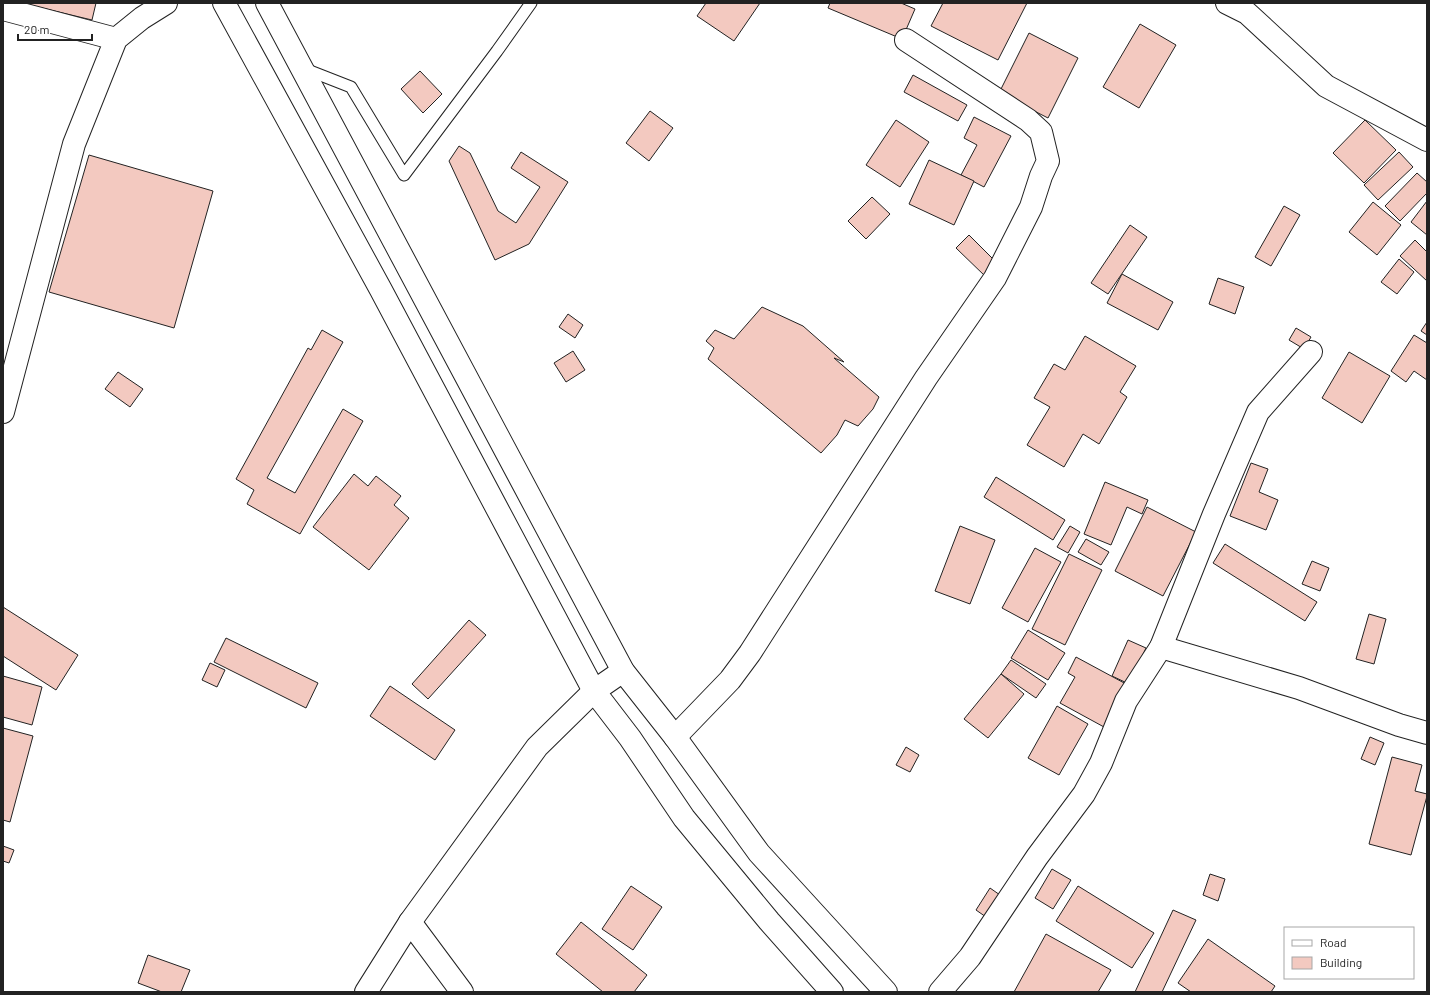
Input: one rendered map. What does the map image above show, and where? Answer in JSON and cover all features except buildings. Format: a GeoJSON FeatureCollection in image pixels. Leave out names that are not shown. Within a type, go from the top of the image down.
{"type":"FeatureCollection","features":[{"type":"Feature","properties":{"kind":"main road"},"geometry":{"type":"LineString","coordinates":[[3,412],[74,144],[116,39],[142,18],[166,3]]}},
{"type":"Feature","properties":{"kind":"main road"},"geometry":{"type":"LineString","coordinates":[[224,3],[381,290],[594,691],[630,738],[684,818],[769,921],[832,992]]}},
{"type":"Feature","properties":{"kind":"main road"},"geometry":{"type":"LineString","coordinates":[[267,3],[300,68],[392,234],[622,671],[675,737],[759,853],[886,992]]}},
{"type":"Feature","properties":{"kind":"main road"},"geometry":{"type":"LineString","coordinates":[[1227,3],[1247,13],[1326,86],[1427,140]]}},
{"type":"Feature","properties":{"kind":"main road"},"geometry":{"type":"LineString","coordinates":[[3,9],[116,39]]}},
{"type":"Feature","properties":{"kind":"main road"},"geometry":{"type":"LineString","coordinates":[[675,737],[730,680],[750,653],[926,378],[995,278],[1031,207],[1041,176],[1048,161],[1041,132],[1028,120],[906,40]]}},
{"type":"Feature","properties":{"kind":"main road"},"geometry":{"type":"LineString","coordinates":[[940,992],[970,956],[1038,857],[1084,794],[1101,763],[1126,701],[1161,647],[1214,514],[1258,412],[1311,352]]}},
{"type":"Feature","properties":{"kind":"main road"},"geometry":{"type":"LineString","coordinates":[[1161,647],[1299,688],[1398,725],[1427,733]]}},
{"type":"Feature","properties":{"kind":"main road"},"geometry":{"type":"LineString","coordinates":[[366,992],[410,922],[537,747],[594,691],[622,671]]}},
{"type":"Feature","properties":{"kind":"main road"},"geometry":{"type":"LineString","coordinates":[[410,922],[462,992]]}},
{"type":"Feature","properties":{"kind":"lane"},"geometry":{"type":"LineString","coordinates":[[300,68],[351,87],[404,176],[498,52],[531,3]]}}]}
